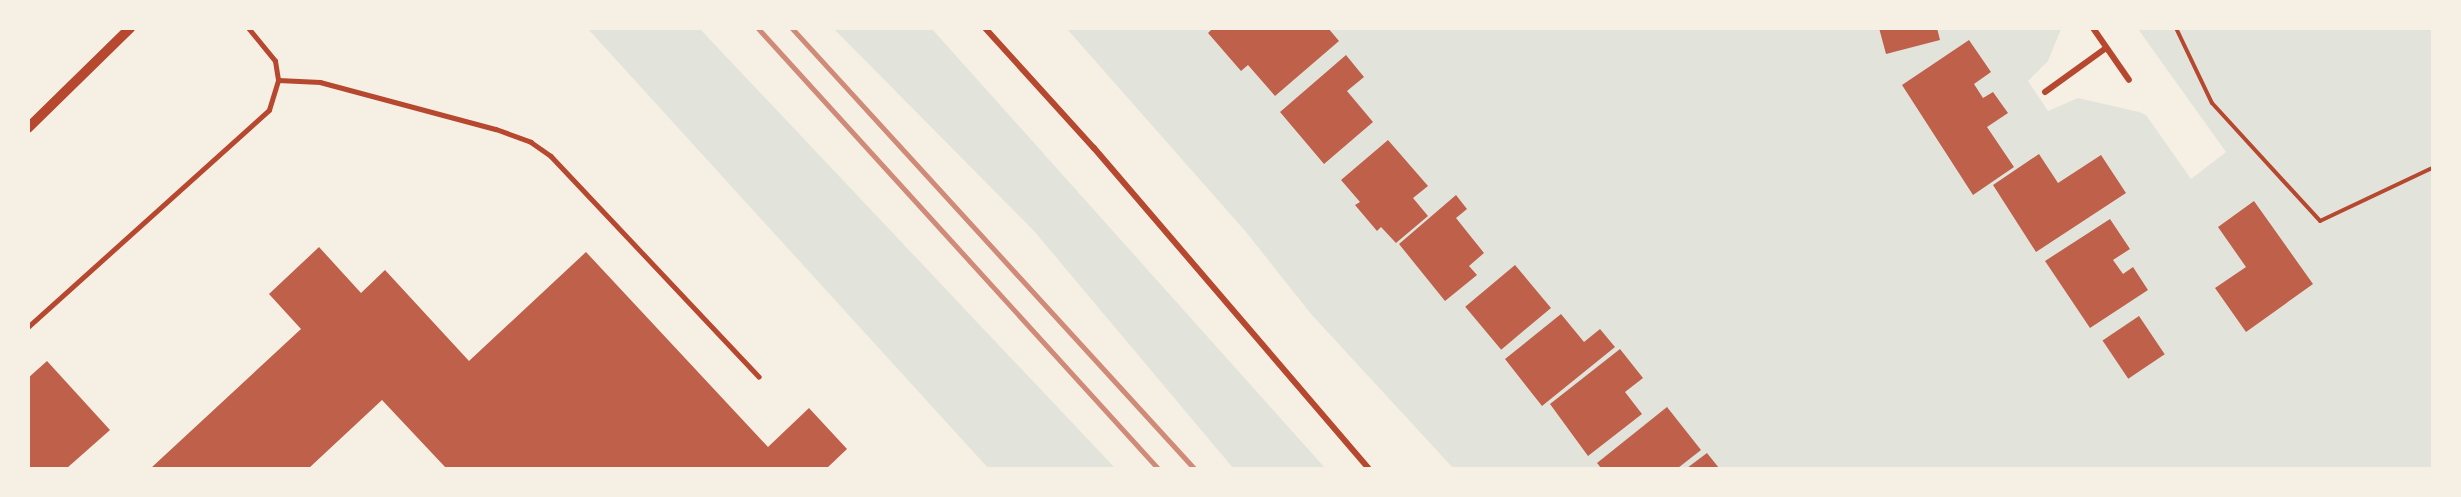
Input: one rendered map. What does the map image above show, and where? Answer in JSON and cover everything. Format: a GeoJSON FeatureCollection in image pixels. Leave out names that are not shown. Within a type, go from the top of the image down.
{"type":"FeatureCollection","features":[{"type":"Feature","properties":{"kind":"street"},"geometry":{"type":"LineString","coordinates":[[28,128],[130,28]]}},
{"type":"Feature","properties":{"kind":"street"},"geometry":{"type":"LineString","coordinates":[[984,28],[1094,148],[1368,468]]}},
{"type":"Feature","properties":{"kind":"street"},"geometry":{"type":"LineString","coordinates":[[2093,28],[2129,80]]}},
{"type":"Feature","properties":{"kind":"street"},"geometry":{"type":"LineString","coordinates":[[2045,92],[2106,48]]}},
{"type":"Feature","properties":{"kind":"lane"},"geometry":{"type":"LineString","coordinates":[[28,327],[269,110],[278,80],[275,61],[248,28]]}},
{"type":"Feature","properties":{"kind":"lane"},"geometry":{"type":"LineString","coordinates":[[278,80],[320,82],[496,129],[531,142],[551,156],[759,376]]}},
{"type":"Feature","properties":{"kind":"path"},"geometry":{"type":"LineString","coordinates":[[2176,28],[2212,103],[2320,221],[2433,168]]}},
{"type":"Feature","properties":{"kind":"shaded area"},"geometry":{"type":"Polygon","coordinates":[[[588,29],[700,29],[1115,468],[988,468],[588,29]]]}},
{"type":"Feature","properties":{"kind":"shaded area"},"geometry":{"type":"Polygon","coordinates":[[[834,29],[932,29],[1325,468],[1233,468],[1034,231],[834,29]]]}},
{"type":"Feature","properties":{"kind":"shaded area"},"geometry":{"type":"Polygon","coordinates":[[[1067,29],[2061,29],[2048,61],[2028,81],[2048,111],[2078,98],[2146,115],[2191,179],[2226,152],[2138,29],[2432,29],[2432,468],[1453,468],[1311,314],[1246,232],[1067,29]]]}},
{"type":"Feature","properties":{"kind":"building"},"geometry":{"type":"Polygon","coordinates":[[[1213,28],[1328,28],[1339,41],[1275,96],[1248,65],[1241,71],[1208,33],[1213,28]]]}},
{"type":"Feature","properties":{"kind":"building"},"geometry":{"type":"Polygon","coordinates":[[[1879,28],[1937,28],[1940,40],[1886,54],[1879,28]]]}},
{"type":"Feature","properties":{"kind":"building"},"geometry":{"type":"Polygon","coordinates":[[[1969,40],[1991,72],[1974,84],[1983,98],[1993,92],[2008,113],[1987,127],[2014,167],[1973,195],[1902,85],[1969,40]]]}},
{"type":"Feature","properties":{"kind":"building"},"geometry":{"type":"Polygon","coordinates":[[[1346,55],[1364,77],[1347,91],[1373,122],[1324,164],[1280,112],[1346,55]]]}},
{"type":"Feature","properties":{"kind":"building"},"geometry":{"type":"Polygon","coordinates":[[[1388,140],[1428,186],[1413,198],[1428,216],[1396,243],[1381,227],[1377,231],[1355,205],[1360,202],[1341,180],[1388,140]]]}},
{"type":"Feature","properties":{"kind":"building"},"geometry":{"type":"Polygon","coordinates":[[[2039,154],[2058,183],[2101,155],[2126,193],[2036,252],[1993,185],[2039,154]]]}},
{"type":"Feature","properties":{"kind":"building"},"geometry":{"type":"Polygon","coordinates":[[[1456,195],[1467,209],[1456,218],[1484,253],[1469,266],[1477,275],[1445,301],[1399,244],[1456,195]]]}},
{"type":"Feature","properties":{"kind":"building"},"geometry":{"type":"Polygon","coordinates":[[[2254,201],[2313,284],[2246,332],[2215,288],[2246,267],[2218,227],[2254,201]]]}},
{"type":"Feature","properties":{"kind":"building"},"geometry":{"type":"Polygon","coordinates":[[[2110,219],[2130,249],[2113,260],[2123,274],[2133,267],[2148,290],[2090,328],[2045,261],[2110,219]]]}},
{"type":"Feature","properties":{"kind":"building"},"geometry":{"type":"Polygon","coordinates":[[[319,247],[361,293],[385,270],[469,361],[586,252],[768,447],[809,408],[847,449],[827,468],[446,468],[382,400],[309,468],[151,468],[301,329],[269,294],[319,247]]]}},
{"type":"Feature","properties":{"kind":"building"},"geometry":{"type":"Polygon","coordinates":[[[1515,265],[1551,308],[1501,350],[1465,307],[1515,265]]]}},
{"type":"Feature","properties":{"kind":"building"},"geometry":{"type":"Polygon","coordinates":[[[1561,314],[1584,342],[1600,329],[1615,347],[1542,406],[1505,359],[1561,314]]]}},
{"type":"Feature","properties":{"kind":"building"},"geometry":{"type":"Polygon","coordinates":[[[2139,316],[2165,354],[2128,379],[2103,341],[2139,316]]]}},
{"type":"Feature","properties":{"kind":"building"},"geometry":{"type":"Polygon","coordinates":[[[1620,349],[1643,378],[1625,392],[1642,414],[1588,456],[1550,404],[1620,349]]]}},
{"type":"Feature","properties":{"kind":"building"},"geometry":{"type":"Polygon","coordinates":[[[47,361],[110,430],[67,468],[28,468],[28,378],[47,361]]]}},
{"type":"Feature","properties":{"kind":"building"},"geometry":{"type":"Polygon","coordinates":[[[1667,407],[1701,450],[1678,468],[1601,468],[1597,463],[1667,407]]]}},
{"type":"Feature","properties":{"kind":"building"},"geometry":{"type":"Polygon","coordinates":[[[1707,453],[1719,468],[1687,468],[1707,453]]]}},
{"type":"Feature","properties":{"kind":"railway"},"geometry":{"type":"LineString","coordinates":[[758,28],[1158,468]]}},
{"type":"Feature","properties":{"kind":"railway"},"geometry":{"type":"LineString","coordinates":[[792,28],[1194,468]]}}]}
